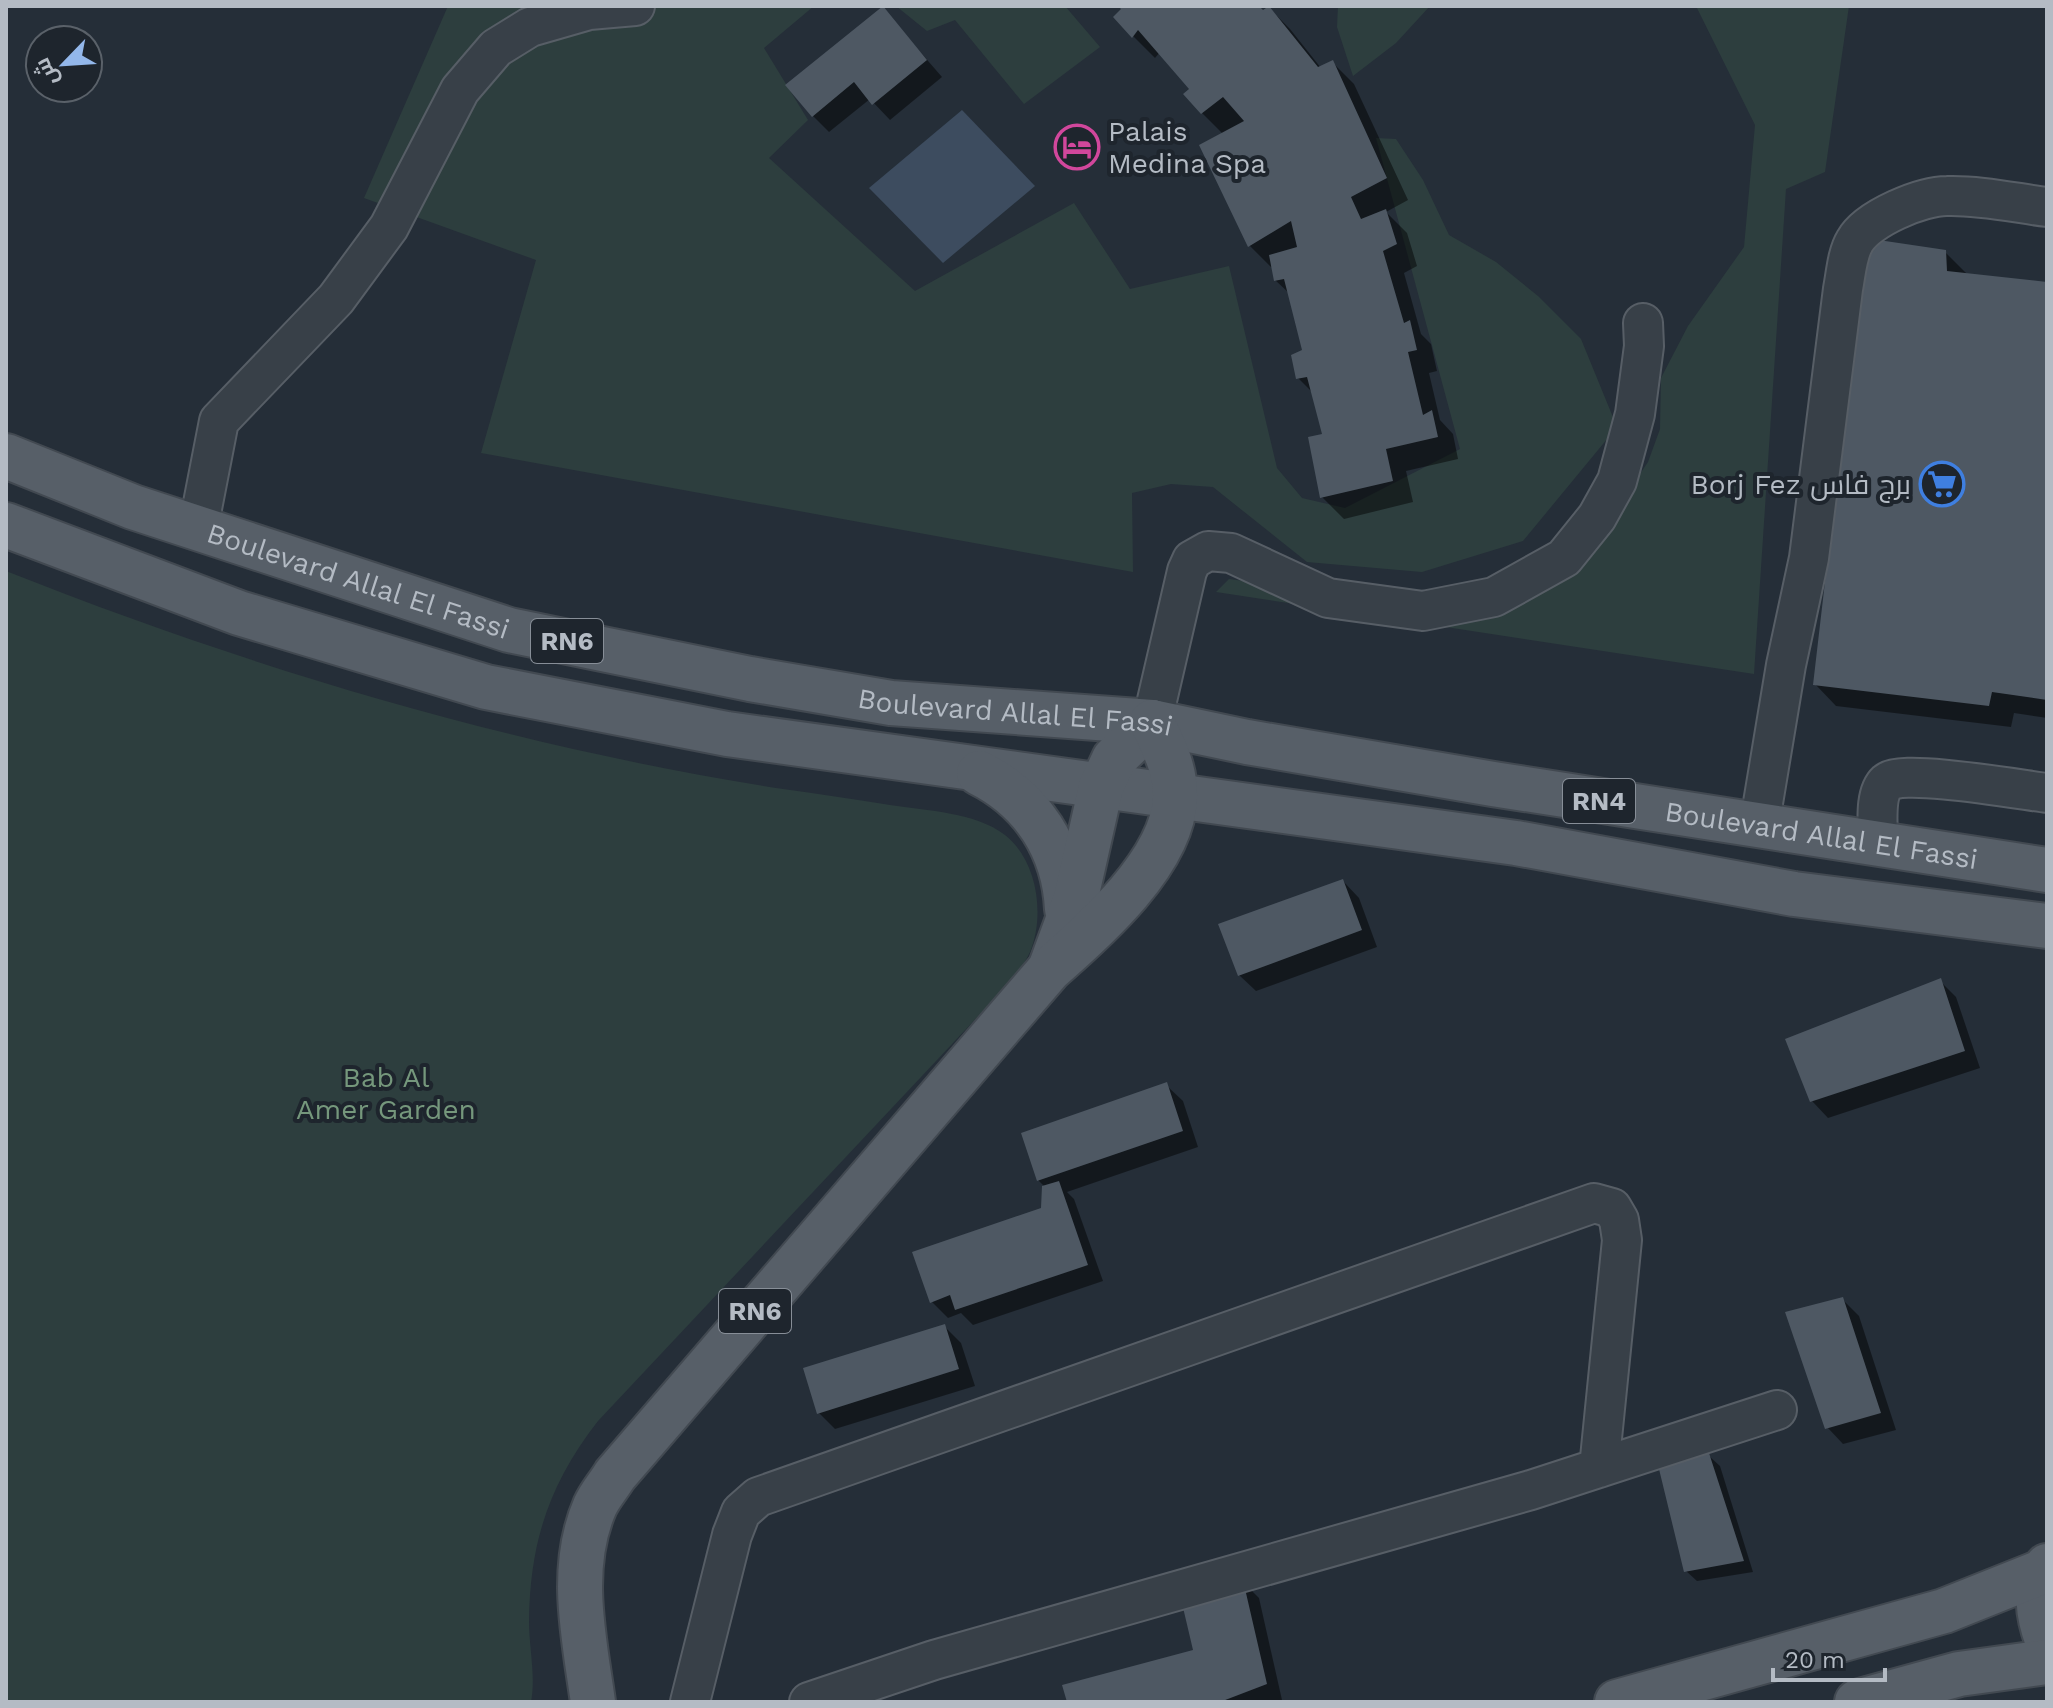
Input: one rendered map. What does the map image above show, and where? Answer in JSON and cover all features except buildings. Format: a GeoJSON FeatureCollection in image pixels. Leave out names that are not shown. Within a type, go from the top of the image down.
{"type":"FeatureCollection","features":[{"type":"Feature","properties":{"kind":"main road","name":"Boulevard Allal El Fassi"},"geometry":{"type":"LineString","coordinates":[[6,456],[133,507],[509,630],[735,676],[891,703],[1152,722],[1493,784],[2047,870]]}},
{"type":"Feature","properties":{"kind":"main road","name":"Boulevard Allal El Fassi"},"geometry":{"type":"LineString","coordinates":[[6,525],[239,613],[486,687],[727,734],[1516,843],[1794,894],[2047,926]]}},
{"type":"Feature","properties":{"kind":"main road","name":"RN6"},"geometry":{"type":"LineString","coordinates":[[593,1702],[579,1604],[584,1547],[595,1507],[615,1475],[1050,969],[1091,934],[1128,895],[1172,826],[1176,797],[1172,768],[1152,722],[1114,759],[1101,787],[1076,898],[1050,969]]}},
{"type":"Feature","properties":{"kind":"main road"},"geometry":{"type":"LineString","coordinates":[[970,768],[998,783],[1023,803],[1046,833],[1058,856],[1066,887],[1068,919]]}},
{"type":"Feature","properties":{"kind":"main road"},"geometry":{"type":"LineString","coordinates":[[2046,1569],[2038,1594],[2039,1619],[2047,1640]]}},
{"type":"Feature","properties":{"kind":"main road"},"geometry":{"type":"LineString","coordinates":[[1617,1702],[1944,1611],[2046,1569]]}},
{"type":"Feature","properties":{"kind":"main road"},"geometry":{"type":"LineString","coordinates":[[1857,1702],[1959,1674],[2047,1662]]}},
{"type":"Feature","properties":{"kind":"street"},"geometry":{"type":"LineString","coordinates":[[198,529],[219,421],[336,299],[389,227],[460,90],[496,48],[530,27],[589,10],[635,6]]}},
{"type":"Feature","properties":{"kind":"street"},"geometry":{"type":"LineString","coordinates":[[1759,827],[1786,665],[1809,558],[1843,289],[1852,246],[1876,219],[1894,210],[1945,195],[2047,207]]}},
{"type":"Feature","properties":{"kind":"street"},"geometry":{"type":"LineString","coordinates":[[1152,722],[1187,571],[1192,560],[1208,551],[1231,553],[1328,598],[1423,611],[1494,597],[1564,558],[1597,517],[1617,481],[1635,414],[1644,346],[1643,323]]}},
{"type":"Feature","properties":{"kind":"street"},"geometry":{"type":"LineString","coordinates":[[1878,842],[1880,793],[1886,783],[1895,778],[1917,777],[2047,793]]}},
{"type":"Feature","properties":{"kind":"street"},"geometry":{"type":"LineString","coordinates":[[690,1702],[732,1535],[741,1512],[758,1497],[1594,1203],[1612,1208],[1619,1220],[1622,1240],[1599,1468]]}},
{"type":"Feature","properties":{"kind":"street"},"geometry":{"type":"LineString","coordinates":[[809,1702],[934,1660],[1599,1468],[1777,1410]]}},
{"type":"Feature","properties":{"kind":"green space"},"geometry":{"type":"Polygon","coordinates":[[[448,6],[814,6],[764,48],[808,120],[769,158],[915,291],[1074,203],[1130,289],[1229,266],[1277,468],[1302,498],[1345,508],[1460,449],[1376,138],[1396,139],[1423,180],[1449,235],[1496,262],[1538,296],[1581,339],[1617,427],[1523,541],[1422,572],[1307,562],[1213,487],[1171,484],[1132,493],[1133,572],[481,453],[536,260],[364,198],[448,6]]]}},
{"type":"Feature","properties":{"kind":"green space"},"geometry":{"type":"Polygon","coordinates":[[[896,6],[1065,6],[1100,47],[1024,104],[955,20],[927,31],[896,6]]]}},
{"type":"Feature","properties":{"kind":"green space"},"geometry":{"type":"Polygon","coordinates":[[[1338,6],[1430,6],[1396,43],[1353,76],[1337,27],[1338,6]]]}},
{"type":"Feature","properties":{"kind":"green space"},"geometry":{"type":"Polygon","coordinates":[[[1696,6],[1849,6],[1825,172],[1786,189],[1754,674],[1216,592],[1229,579],[1484,613],[1589,550],[1648,462],[1660,429],[1661,378],[1688,326],[1744,247],[1755,125],[1696,6]]]}},
{"type":"Feature","properties":{"kind":"green space","name":"Bab Al Amer Garden"},"geometry":{"type":"Polygon","coordinates":[[[6,571],[195,641],[292,673],[486,728],[683,772],[935,811],[980,821],[1005,835],[1025,859],[1036,890],[1037,922],[1030,952],[1014,978],[598,1421],[581,1444],[555,1491],[533,1565],[529,1621],[533,1672],[531,1702],[6,1702],[6,571]]]}},
{"type":"Feature","properties":{"kind":"water"},"geometry":{"type":"Polygon","coordinates":[[[962,110],[1035,186],[943,263],[869,188],[962,110]]]}},
{"type":"Feature","properties":{"kind":"place","name":"Palais Medina Spa"},"geometry":{"type":"Point","coordinates":[1077,147]}},
{"type":"Feature","properties":{"kind":"place","name":"Borj Fez برج فاس"},"geometry":{"type":"Point","coordinates":[1942,484]}}]}
